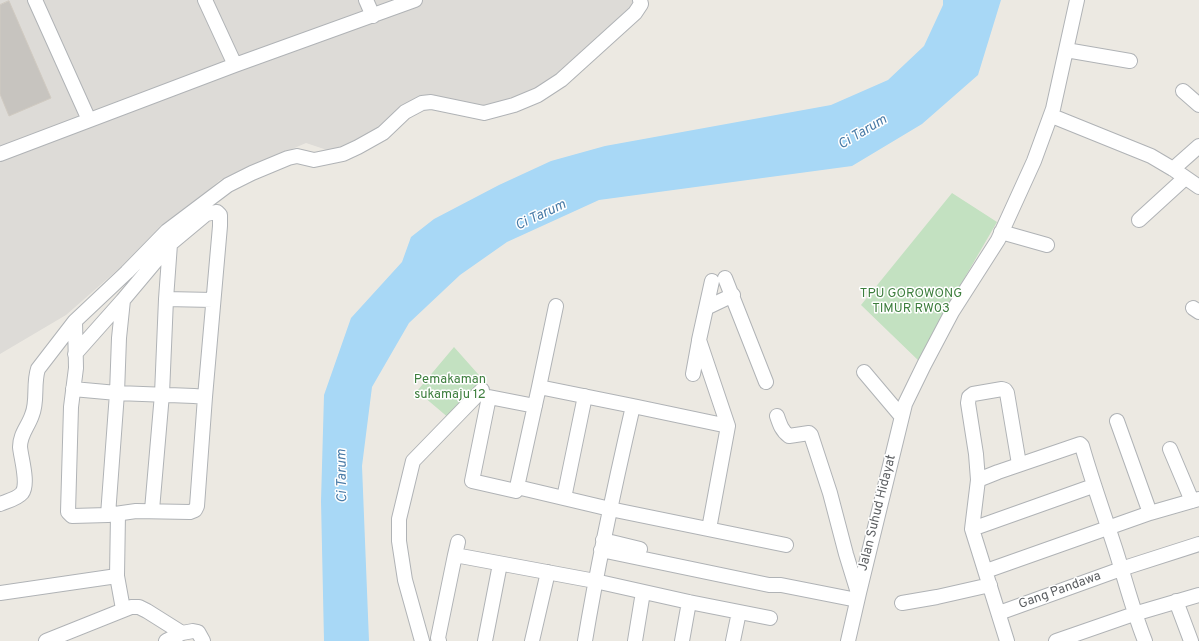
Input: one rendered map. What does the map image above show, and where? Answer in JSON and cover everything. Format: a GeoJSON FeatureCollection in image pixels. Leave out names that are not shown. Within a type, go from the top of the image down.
{"type":"FeatureCollection","features":[{"type":"Feature","properties":{"kind":"street"},"geometry":{"type":"LineString","coordinates":[[35,0],[90,120]]}},
{"type":"Feature","properties":{"kind":"street"},"geometry":{"type":"LineString","coordinates":[[205,0],[235,65]]}},
{"type":"Feature","properties":{"kind":"street"},"geometry":{"type":"LineString","coordinates":[[366,0],[373,16]]}},
{"type":"Feature","properties":{"kind":"street"},"geometry":{"type":"LineString","coordinates":[[0,154],[235,65],[415,0]]}},
{"type":"Feature","properties":{"kind":"street"},"geometry":{"type":"LineString","coordinates":[[0,504],[15,498],[22,492],[24,486],[25,480],[20,438],[33,411],[36,375],[41,365],[75,321],[127,272],[167,231],[228,185],[288,158],[297,156],[314,160],[343,154],[358,148],[382,133],[405,112],[422,103],[431,102],[484,113],[514,105],[538,95],[561,80],[635,13],[641,4],[640,0]]}},
{"type":"Feature","properties":{"kind":"street","name":"Jalan Suhud Hidayat"},"geometry":{"type":"LineString","coordinates":[[848,641],[902,416],[913,387],[952,312],[998,240],[1034,162],[1052,116],[1077,0]]}},
{"type":"Feature","properties":{"kind":"street"},"geometry":{"type":"LineString","coordinates":[[1066,50],[1130,61]]}},
{"type":"Feature","properties":{"kind":"street"},"geometry":{"type":"LineString","coordinates":[[1183,91],[1199,105]]}},
{"type":"Feature","properties":{"kind":"street"},"geometry":{"type":"LineString","coordinates":[[1052,116],[1151,156],[1199,187]]}},
{"type":"Feature","properties":{"kind":"street"},"geometry":{"type":"LineString","coordinates":[[1173,169],[1199,146]]}},
{"type":"Feature","properties":{"kind":"street"},"geometry":{"type":"LineString","coordinates":[[1140,220],[1185,178]]}},
{"type":"Feature","properties":{"kind":"street"},"geometry":{"type":"LineString","coordinates":[[75,321],[75,354],[76,368],[71,407],[68,512],[72,516],[113,515],[152,510],[190,512],[195,510],[197,506],[220,215],[217,212],[206,214],[170,244],[75,354]]}},
{"type":"Feature","properties":{"kind":"street"},"geometry":{"type":"LineString","coordinates":[[1001,232],[1047,245]]}},
{"type":"Feature","properties":{"kind":"street"},"geometry":{"type":"LineString","coordinates":[[152,510],[162,394],[170,244]]}},
{"type":"Feature","properties":{"kind":"street"},"geometry":{"type":"LineString","coordinates":[[712,378],[688,373],[708,307],[719,279],[733,296],[766,382]]}},
{"type":"Feature","properties":{"kind":"street"},"geometry":{"type":"LineString","coordinates":[[708,307],[733,296]]}},
{"type":"Feature","properties":{"kind":"street"},"geometry":{"type":"LineString","coordinates":[[166,299],[213,300]]}},
{"type":"Feature","properties":{"kind":"street"},"geometry":{"type":"LineString","coordinates":[[123,300],[119,338],[113,515],[117,576],[123,609]]}},
{"type":"Feature","properties":{"kind":"street"},"geometry":{"type":"LineString","coordinates":[[535,406],[489,397],[472,481],[516,491],[540,387],[556,306]]}},
{"type":"Feature","properties":{"kind":"street"},"geometry":{"type":"LineString","coordinates":[[699,340],[728,426],[709,529]]}},
{"type":"Feature","properties":{"kind":"street"},"geometry":{"type":"LineString","coordinates":[[864,372],[902,416]]}},
{"type":"Feature","properties":{"kind":"street"},"geometry":{"type":"LineString","coordinates":[[540,387],[728,426]]}},
{"type":"Feature","properties":{"kind":"street"},"geometry":{"type":"LineString","coordinates":[[73,389],[117,393],[205,397]]}},
{"type":"Feature","properties":{"kind":"street"},"geometry":{"type":"LineString","coordinates":[[1007,641],[972,529],[978,480],[976,454],[968,403],[969,397],[973,394],[1002,389],[1007,393],[1019,464]]}},
{"type":"Feature","properties":{"kind":"street"},"geometry":{"type":"LineString","coordinates":[[422,641],[405,580],[399,541],[399,519],[404,498],[413,461],[482,390]]}},
{"type":"Feature","properties":{"kind":"street"},"geometry":{"type":"LineString","coordinates":[[564,498],[585,396]]}},
{"type":"Feature","properties":{"kind":"street"},"geometry":{"type":"LineString","coordinates":[[585,641],[602,545],[632,406]]}},
{"type":"Feature","properties":{"kind":"street"},"geometry":{"type":"LineString","coordinates":[[602,545],[772,578],[781,585],[858,596],[830,493],[811,435],[808,433],[789,436],[780,427],[777,416]]}},
{"type":"Feature","properties":{"kind":"street"},"geometry":{"type":"LineString","coordinates":[[1117,420],[1150,513]]}},
{"type":"Feature","properties":{"kind":"street"},"geometry":{"type":"LineString","coordinates":[[978,480],[1019,464],[1080,444],[1082,446],[1093,486],[1108,528],[1134,614],[1145,641]]}},
{"type":"Feature","properties":{"kind":"street"},"geometry":{"type":"LineString","coordinates":[[986,571],[1150,513],[1195,500],[1170,449]]}},
{"type":"Feature","properties":{"kind":"street"},"geometry":{"type":"LineString","coordinates":[[972,529],[1093,486]]}},
{"type":"Feature","properties":{"kind":"street"},"geometry":{"type":"LineString","coordinates":[[517,487],[786,545]]}},
{"type":"Feature","properties":{"kind":"street","name":"Gang Pandawa"},"geometry":{"type":"LineString","coordinates":[[999,613],[1121,569],[1199,544]]}},
{"type":"Feature","properties":{"kind":"street"},"geometry":{"type":"LineString","coordinates":[[439,641],[438,638],[457,548],[500,564],[595,581],[770,618]]}},
{"type":"Feature","properties":{"kind":"street"},"geometry":{"type":"LineString","coordinates":[[485,641],[500,564]]}},
{"type":"Feature","properties":{"kind":"street"},"geometry":{"type":"LineString","coordinates":[[532,641],[548,572]]}},
{"type":"Feature","properties":{"kind":"street"},"geometry":{"type":"LineString","coordinates":[[0,592],[117,576]]}},
{"type":"Feature","properties":{"kind":"street"},"geometry":{"type":"LineString","coordinates":[[902,603],[990,585]]}},
{"type":"Feature","properties":{"kind":"street"},"geometry":{"type":"LineString","coordinates":[[635,641],[643,592]]}},
{"type":"Feature","properties":{"kind":"street"},"geometry":{"type":"LineString","coordinates":[[1056,641],[1134,614],[1199,595]]}},
{"type":"Feature","properties":{"kind":"street"},"geometry":{"type":"LineString","coordinates":[[1176,601],[1191,641]]}},
{"type":"Feature","properties":{"kind":"street"},"geometry":{"type":"LineString","coordinates":[[682,641],[689,602]]}},
{"type":"Feature","properties":{"kind":"street"},"geometry":{"type":"LineString","coordinates":[[46,641],[131,607],[139,608],[182,633]]}},
{"type":"Feature","properties":{"kind":"street"},"geometry":{"type":"LineString","coordinates":[[733,641],[739,612]]}},
{"type":"Feature","properties":{"kind":"street"},"geometry":{"type":"LineString","coordinates":[[166,641],[182,633],[193,631],[198,632],[203,641]]}},
{"type":"Feature","properties":{"kind":"shaded area"},"geometry":{"type":"Polygon","coordinates":[[[0,0],[640,0],[566,80],[498,106],[472,106],[429,94],[370,137],[333,152],[306,143],[220,180],[66,315],[0,354],[0,0]]]}},
{"type":"Feature","properties":{"kind":"green space","name":"TPU GOROWONG TIMUR RW03"},"geometry":{"type":"Polygon","coordinates":[[[952,193],[997,222],[950,303],[921,363],[861,305],[952,193]]]}},
{"type":"Feature","properties":{"kind":"green space","name":"Pemakaman sukamaju 12"},"geometry":{"type":"Polygon","coordinates":[[[454,347],[486,383],[450,419],[417,391],[454,347]]]}},
{"type":"Feature","properties":{"kind":"water","name":"Ci Tarum"},"geometry":{"type":"Polygon","coordinates":[[[943,0],[1001,0],[978,75],[922,124],[852,166],[599,200],[507,242],[460,275],[409,323],[372,387],[362,466],[369,641],[324,641],[321,501],[324,395],[351,318],[402,262],[411,237],[434,219],[499,185],[551,161],[605,146],[831,105],[888,80],[924,46],[943,5],[943,0]]]}},
{"type":"Feature","properties":{"kind":"building"},"geometry":{"type":"Polygon","coordinates":[[[9,1],[51,98],[9,116],[0,94],[0,5],[9,1]]]}}]}
